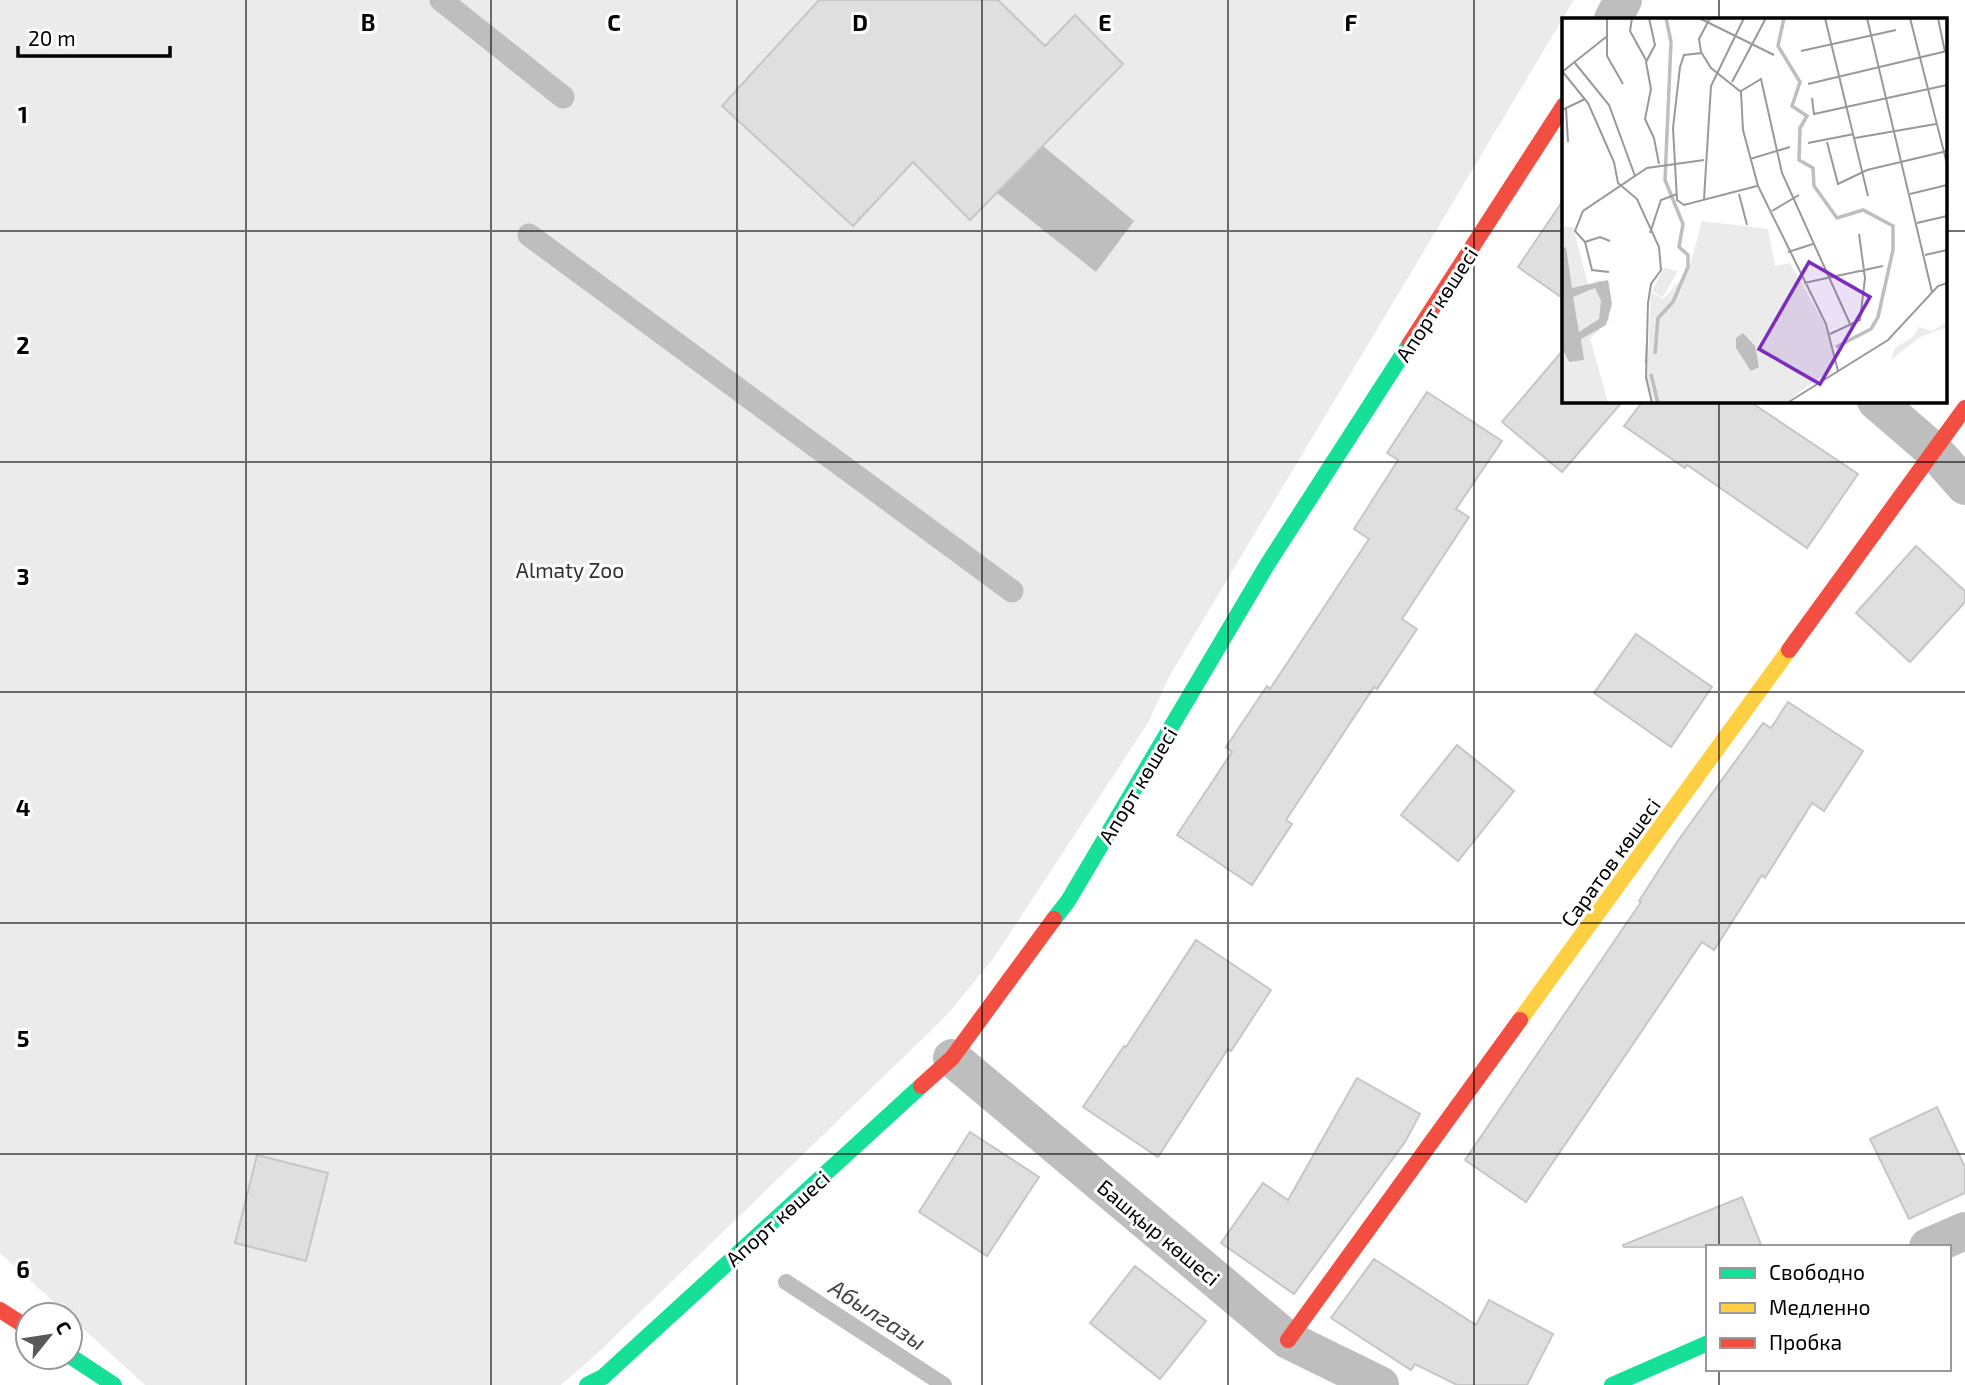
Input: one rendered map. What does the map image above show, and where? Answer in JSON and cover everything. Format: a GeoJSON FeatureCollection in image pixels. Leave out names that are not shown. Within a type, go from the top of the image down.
{"type":"FeatureCollection","features":[{"type":"Feature","properties":{"kind":"street"},"geometry":{"type":"LineString","coordinates":[[1613,18],[1623,0]]}},
{"type":"Feature","properties":{"kind":"street","name":"Апорт көшесі"},"geometry":{"type":"LineString","coordinates":[[587,1385],[600,1381],[952,1058],[1068,901],[1268,565],[1561,118]]}},
{"type":"Feature","properties":{"kind":"street"},"geometry":{"type":"LineString","coordinates":[[1878,402],[1935,452],[1965,486]]}},
{"type":"Feature","properties":{"kind":"street","name":"Саратов көшесі"},"geometry":{"type":"LineString","coordinates":[[1288,1340],[1965,408]]}},
{"type":"Feature","properties":{"kind":"street","name":"Башқыр көшесі"},"geometry":{"type":"LineString","coordinates":[[952,1058],[1288,1340],[1380,1385]]}},
{"type":"Feature","properties":{"kind":"street"},"geometry":{"type":"LineString","coordinates":[[1933,1245],[1965,1231]]}},
{"type":"Feature","properties":{"kind":"street"},"geometry":{"type":"LineString","coordinates":[[1612,1385],[1706,1344]]}},
{"type":"Feature","properties":{"kind":"street"},"geometry":{"type":"LineString","coordinates":[[84,1365],[114,1385]]}},
{"type":"Feature","properties":{"kind":"lane"},"geometry":{"type":"LineString","coordinates":[[441,0],[564,97]]}},
{"type":"Feature","properties":{"kind":"lane"},"geometry":{"type":"LineString","coordinates":[[529,235],[1012,591]]}},
{"type":"Feature","properties":{"kind":"green space","name":"Almaty Zoo"},"geometry":{"type":"Polygon","coordinates":[[[0,0],[1574,0],[1169,677],[1148,723],[993,959],[946,1016],[602,1349],[561,1385],[145,1385],[84,1329],[84,1301],[53,1301],[0,1253],[0,0]]]}},
{"type":"Feature","properties":{"kind":"shaded area"},"geometry":{"type":"Polygon","coordinates":[[[1043,146],[1134,221],[1096,272],[997,193],[1043,146]]]}},
{"type":"Feature","properties":{"kind":"building"},"geometry":{"type":"Polygon","coordinates":[[[819,0],[998,0],[1045,46],[1075,15],[1123,64],[970,220],[913,162],[853,226],[722,106],[819,0]]]}},
{"type":"Feature","properties":{"kind":"building"},"geometry":{"type":"Polygon","coordinates":[[[1562,202],[1562,298],[1518,267],[1562,202]]]}},
{"type":"Feature","properties":{"kind":"building"},"geometry":{"type":"Polygon","coordinates":[[[1562,351],[1562,402],[1622,402],[1562,472],[1502,422],[1562,351]]]}},
{"type":"Feature","properties":{"kind":"building"},"geometry":{"type":"Polygon","coordinates":[[[1427,392],[1502,441],[1456,509],[1469,517],[1402,619],[1417,629],[1377,689],[1374,687],[1286,820],[1292,824],[1252,885],[1177,835],[1232,752],[1226,747],[1267,686],[1270,689],[1369,539],[1354,529],[1398,460],[1387,453],[1427,392]]]}},
{"type":"Feature","properties":{"kind":"building"},"geometry":{"type":"Polygon","coordinates":[[[1642,402],[1750,402],[1858,474],[1807,548],[1687,465],[1685,468],[1624,426],[1642,402]]]}},
{"type":"Feature","properties":{"kind":"building"},"geometry":{"type":"Polygon","coordinates":[[[1916,546],[1965,591],[1965,602],[1910,662],[1856,613],[1916,546]]]}},
{"type":"Feature","properties":{"kind":"building"},"geometry":{"type":"Polygon","coordinates":[[[1636,634],[1712,687],[1671,747],[1594,693],[1636,634]]]}},
{"type":"Feature","properties":{"kind":"building"},"geometry":{"type":"Polygon","coordinates":[[[1788,702],[1863,751],[1824,811],[1812,803],[1765,878],[1762,875],[1714,950],[1702,942],[1526,1202],[1465,1160],[1641,902],[1639,901],[1677,842],[1763,723],[1771,728],[1788,702]]]}},
{"type":"Feature","properties":{"kind":"building"},"geometry":{"type":"Polygon","coordinates":[[[1457,745],[1514,791],[1458,861],[1401,815],[1457,745]]]}},
{"type":"Feature","properties":{"kind":"building"},"geometry":{"type":"Polygon","coordinates":[[[1196,940],[1271,990],[1231,1051],[1228,1049],[1158,1157],[1083,1107],[1196,940]]]}},
{"type":"Feature","properties":{"kind":"building"},"geometry":{"type":"Polygon","coordinates":[[[1357,1078],[1420,1114],[1405,1142],[1294,1294],[1221,1243],[1263,1183],[1288,1200],[1357,1078]]]}},
{"type":"Feature","properties":{"kind":"building"},"geometry":{"type":"Polygon","coordinates":[[[1937,1107],[1965,1167],[1965,1193],[1909,1219],[1870,1139],[1937,1107]]]}},
{"type":"Feature","properties":{"kind":"building"},"geometry":{"type":"Polygon","coordinates":[[[970,1132],[1039,1177],[987,1256],[919,1212],[970,1132]]]}},
{"type":"Feature","properties":{"kind":"building"},"geometry":{"type":"Polygon","coordinates":[[[257,1155],[328,1173],[306,1261],[235,1243],[257,1155]]]}},
{"type":"Feature","properties":{"kind":"building"},"geometry":{"type":"Polygon","coordinates":[[[1742,1197],[1761,1245],[1624,1247],[1623,1245],[1742,1197]]]}},
{"type":"Feature","properties":{"kind":"building"},"geometry":{"type":"Polygon","coordinates":[[[1374,1259],[1476,1325],[1489,1300],[1553,1334],[1527,1385],[1457,1385],[1415,1364],[1411,1370],[1331,1318],[1374,1259]]]}},
{"type":"Feature","properties":{"kind":"building"},"geometry":{"type":"Polygon","coordinates":[[[1135,1266],[1206,1321],[1160,1379],[1090,1323],[1135,1266]]]}},
{"type":"Feature","properties":{"kind":"waterway","name":"Абылгазы"},"geometry":{"type":"LineString","coordinates":[[786,1282],[944,1385]]}},
{"type":"Feature","properties":{"kind":"traffic: fast"},"geometry":{"type":"LineString","coordinates":[[1054,919],[1068,901],[1267,565],[1410,343]]}},
{"type":"Feature","properties":{"kind":"traffic: fast"},"geometry":{"type":"LineString","coordinates":[[587,1385],[603,1377],[921,1086]]}},
{"type":"Feature","properties":{"kind":"traffic: fast"},"geometry":{"type":"LineString","coordinates":[[1612,1385],[1706,1344]]}},
{"type":"Feature","properties":{"kind":"traffic: fast"},"geometry":{"type":"LineString","coordinates":[[84,1365],[114,1385]]}},
{"type":"Feature","properties":{"kind":"traffic: slow"},"geometry":{"type":"LineString","coordinates":[[1520,1020],[1789,650]]}},
{"type":"Feature","properties":{"kind":"traffic: jam"},"geometry":{"type":"LineString","coordinates":[[1410,343],[1562,108]]}},
{"type":"Feature","properties":{"kind":"traffic: jam"},"geometry":{"type":"LineString","coordinates":[[1789,650],[1965,408]]}},
{"type":"Feature","properties":{"kind":"traffic: jam"},"geometry":{"type":"LineString","coordinates":[[921,1086],[952,1058],[1054,919]]}},
{"type":"Feature","properties":{"kind":"traffic: jam"},"geometry":{"type":"LineString","coordinates":[[1288,1340],[1520,1020]]}},
{"type":"Feature","properties":{"kind":"traffic: jam"},"geometry":{"type":"LineString","coordinates":[[0,1310],[14,1319]]}}]}
